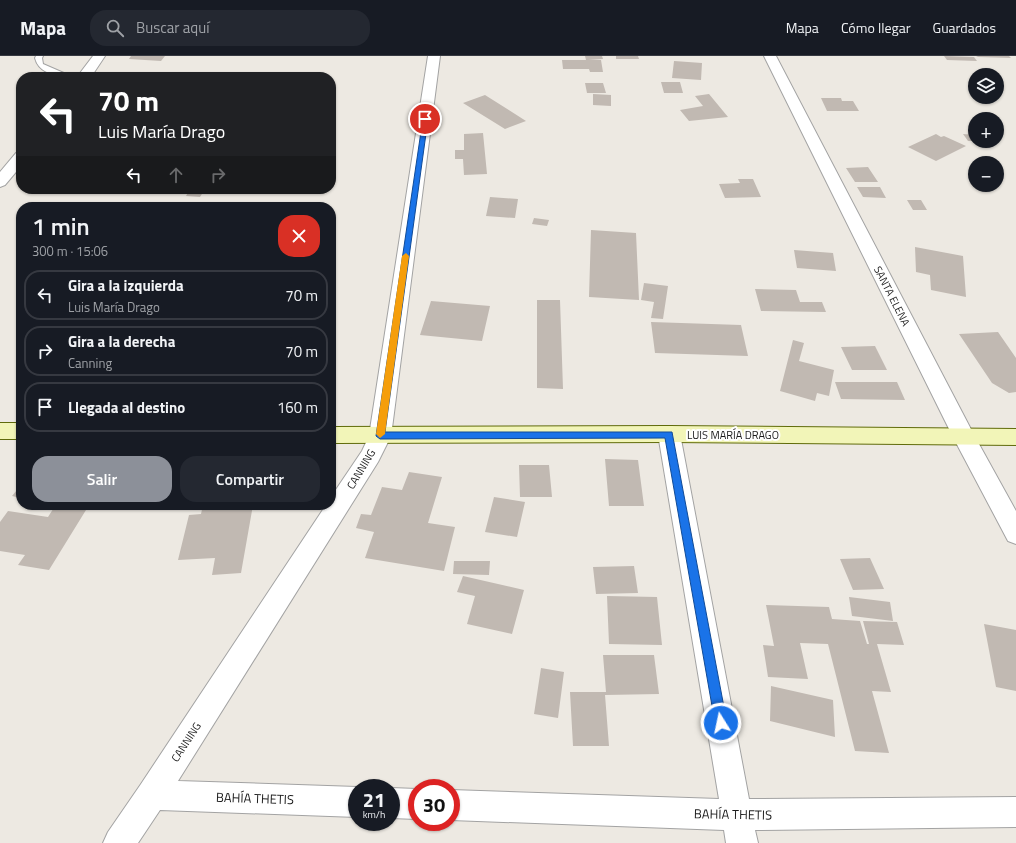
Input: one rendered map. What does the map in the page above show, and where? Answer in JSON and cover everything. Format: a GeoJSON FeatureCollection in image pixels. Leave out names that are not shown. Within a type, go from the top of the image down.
{"type":"FeatureCollection","features":[{"type":"Feature","properties":{"kind":"main road","name":"LUIS MARÍA DRAGO"},"geometry":{"type":"LineString","coordinates":[[336,435],[669,434],[1016,437]]}},
{"type":"Feature","properties":{"kind":"street"},"geometry":{"type":"LineString","coordinates":[[88,72],[99,56]]}},
{"type":"Feature","properties":{"kind":"street","name":"CANNING"},"geometry":{"type":"LineString","coordinates":[[336,509],[370,456],[380,436],[434,56]]}},
{"type":"Feature","properties":{"kind":"street","name":"SANTA ELENA"},"geometry":{"type":"LineString","coordinates":[[770,56],[964,437],[1016,534]]}},
{"type":"Feature","properties":{"kind":"street"},"geometry":{"type":"LineString","coordinates":[[0,182],[16,162]]}},
{"type":"Feature","properties":{"kind":"street"},"geometry":{"type":"LineString","coordinates":[[669,434],[740,829]]}},
{"type":"Feature","properties":{"kind":"street","name":"CANNING"},"geometry":{"type":"LineString","coordinates":[[119,843],[152,795],[335,510]]}},
{"type":"Feature","properties":{"kind":"street","name":"BAHÍA THETIS"},"geometry":{"type":"LineString","coordinates":[[152,795],[348,802]]}},
{"type":"Feature","properties":{"kind":"street","name":"BAHÍA THETIS"},"geometry":{"type":"LineString","coordinates":[[460,806],[740,829],[1016,812]]}},
{"type":"Feature","properties":{"kind":"lane"},"geometry":{"type":"LineString","coordinates":[[40,56],[38,58],[40,66],[54,72]]}},
{"type":"Feature","properties":{"kind":"building"},"geometry":{"type":"Polygon","coordinates":[[[131,56],[165,56],[161,61],[129,59],[131,56]]]}},
{"type":"Feature","properties":{"kind":"building"},"geometry":{"type":"Polygon","coordinates":[[[585,56],[602,56],[603,59],[588,60],[601,60],[603,72],[590,72],[589,69],[563,69],[562,60],[586,60],[585,56]]]}},
{"type":"Feature","properties":{"kind":"building"},"geometry":{"type":"Polygon","coordinates":[[[616,56],[638,56],[639,59],[616,59],[616,56]]]}},
{"type":"Feature","properties":{"kind":"building"},"geometry":{"type":"Polygon","coordinates":[[[944,56],[974,57],[977,61],[947,60],[944,56]]]}},
{"type":"Feature","properties":{"kind":"building"},"geometry":{"type":"Polygon","coordinates":[[[976,56],[1009,56],[1011,58],[978,57],[976,56]]]}},
{"type":"Feature","properties":{"kind":"building"},"geometry":{"type":"Polygon","coordinates":[[[674,61],[702,63],[701,80],[672,78],[674,61]]]}},
{"type":"Feature","properties":{"kind":"building"},"geometry":{"type":"Polygon","coordinates":[[[661,82],[680,82],[683,93],[664,93],[661,82]]]}},
{"type":"Feature","properties":{"kind":"building"},"geometry":{"type":"Polygon","coordinates":[[[585,83],[603,83],[606,93],[587,93],[585,83]]]}},
{"type":"Feature","properties":{"kind":"building"},"geometry":{"type":"Polygon","coordinates":[[[593,94],[611,95],[611,106],[593,105],[593,94]]]}},
{"type":"Feature","properties":{"kind":"building"},"geometry":{"type":"Polygon","coordinates":[[[709,94],[728,117],[689,121],[680,110],[703,106],[695,96],[709,94]]]}},
{"type":"Feature","properties":{"kind":"building"},"geometry":{"type":"Polygon","coordinates":[[[485,95],[526,121],[505,129],[463,103],[485,95]]]}},
{"type":"Feature","properties":{"kind":"building"},"geometry":{"type":"Polygon","coordinates":[[[821,98],[841,98],[842,101],[853,101],[859,111],[827,111],[821,98]]]}},
{"type":"Feature","properties":{"kind":"building"},"geometry":{"type":"Polygon","coordinates":[[[483,133],[487,174],[464,175],[463,159],[455,159],[455,150],[464,150],[464,134],[483,133]]]}},
{"type":"Feature","properties":{"kind":"building"},"geometry":{"type":"Polygon","coordinates":[[[936,134],[966,146],[936,161],[908,147],[936,134]]]}},
{"type":"Feature","properties":{"kind":"building"},"geometry":{"type":"Polygon","coordinates":[[[963,134],[968,134],[968,141],[963,134]]]}},
{"type":"Feature","properties":{"kind":"building"},"geometry":{"type":"Polygon","coordinates":[[[868,167],[878,182],[855,182],[846,168],[868,167]]]}},
{"type":"Feature","properties":{"kind":"building"},"geometry":{"type":"Polygon","coordinates":[[[738,179],[753,179],[761,197],[725,198],[719,184],[740,183],[738,179]]]}},
{"type":"Feature","properties":{"kind":"building"},"geometry":{"type":"Polygon","coordinates":[[[857,187],[880,187],[886,198],[863,197],[857,187]]]}},
{"type":"Feature","properties":{"kind":"building"},"geometry":{"type":"Polygon","coordinates":[[[187,194],[202,194],[200,197],[186,196],[187,194]]]}},
{"type":"Feature","properties":{"kind":"building"},"geometry":{"type":"Polygon","coordinates":[[[490,197],[518,199],[515,218],[486,216],[490,197]]]}},
{"type":"Feature","properties":{"kind":"building"},"geometry":{"type":"Polygon","coordinates":[[[907,200],[921,200],[927,210],[913,210],[907,200]]]}},
{"type":"Feature","properties":{"kind":"building"},"geometry":{"type":"Polygon","coordinates":[[[534,218],[549,220],[547,226],[532,224],[534,218]]]}},
{"type":"Feature","properties":{"kind":"building"},"geometry":{"type":"Polygon","coordinates":[[[591,230],[636,233],[639,300],[589,297],[591,230]]]}},
{"type":"Feature","properties":{"kind":"building"},"geometry":{"type":"Polygon","coordinates":[[[915,247],[963,256],[966,297],[931,290],[930,275],[916,272],[915,247]]]}},
{"type":"Feature","properties":{"kind":"building"},"geometry":{"type":"Polygon","coordinates":[[[794,250],[833,253],[836,271],[797,268],[794,250]]]}},
{"type":"Feature","properties":{"kind":"building"},"geometry":{"type":"Polygon","coordinates":[[[644,283],[668,286],[663,319],[651,318],[654,302],[641,300],[644,283]]]}},
{"type":"Feature","properties":{"kind":"building"},"geometry":{"type":"Polygon","coordinates":[[[755,289],[796,290],[800,302],[822,302],[826,312],[761,311],[755,289]]]}},
{"type":"Feature","properties":{"kind":"building"},"geometry":{"type":"Polygon","coordinates":[[[537,300],[560,300],[563,389],[537,388],[537,300]]]}},
{"type":"Feature","properties":{"kind":"building"},"geometry":{"type":"Polygon","coordinates":[[[431,301],[490,306],[482,341],[420,335],[431,301]]]}},
{"type":"Feature","properties":{"kind":"building"},"geometry":{"type":"Polygon","coordinates":[[[651,322],[741,325],[748,356],[655,353],[651,322]]]}},
{"type":"Feature","properties":{"kind":"building"},"geometry":{"type":"Polygon","coordinates":[[[998,332],[1016,358],[1016,392],[1009,393],[992,383],[959,334],[998,332]]]}},
{"type":"Feature","properties":{"kind":"building"},"geometry":{"type":"Polygon","coordinates":[[[793,340],[804,343],[799,361],[834,370],[829,396],[817,393],[815,401],[780,391],[793,340]]]}},
{"type":"Feature","properties":{"kind":"building"},"geometry":{"type":"Polygon","coordinates":[[[875,346],[887,370],[852,370],[841,347],[875,346]]]}},
{"type":"Feature","properties":{"kind":"building"},"geometry":{"type":"Polygon","coordinates":[[[835,382],[897,382],[905,400],[841,399],[835,382]]]}},
{"type":"Feature","properties":{"kind":"building"},"geometry":{"type":"Polygon","coordinates":[[[605,459],[638,460],[644,506],[609,506],[605,459]]]}},
{"type":"Feature","properties":{"kind":"building"},"geometry":{"type":"Polygon","coordinates":[[[519,465],[549,465],[552,497],[520,497],[519,465]]]}},
{"type":"Feature","properties":{"kind":"building"},"geometry":{"type":"Polygon","coordinates":[[[409,472],[442,477],[428,523],[455,527],[444,571],[365,558],[374,532],[356,528],[361,514],[371,515],[382,487],[402,490],[409,472]]]}},
{"type":"Feature","properties":{"kind":"building"},"geometry":{"type":"Polygon","coordinates":[[[16,491],[16,497],[12,496],[16,491]]]}},
{"type":"Feature","properties":{"kind":"building"},"geometry":{"type":"Polygon","coordinates":[[[494,497],[525,502],[517,537],[485,532],[494,497]]]}},
{"type":"Feature","properties":{"kind":"building"},"geometry":{"type":"Polygon","coordinates":[[[52,510],[86,510],[49,570],[18,565],[25,555],[0,551],[0,522],[8,511],[48,517],[52,510]]]}},
{"type":"Feature","properties":{"kind":"building"},"geometry":{"type":"Polygon","coordinates":[[[202,510],[252,510],[241,573],[212,575],[215,558],[178,560],[189,515],[201,514],[202,510]]]}},
{"type":"Feature","properties":{"kind":"building"},"geometry":{"type":"Polygon","coordinates":[[[870,558],[884,589],[853,590],[840,559],[870,558]]]}},
{"type":"Feature","properties":{"kind":"building"},"geometry":{"type":"Polygon","coordinates":[[[454,561],[490,561],[489,575],[453,574],[454,561]]]}},
{"type":"Feature","properties":{"kind":"building"},"geometry":{"type":"Polygon","coordinates":[[[634,566],[638,593],[596,594],[593,567],[634,566]]]}},
{"type":"Feature","properties":{"kind":"building"},"geometry":{"type":"Polygon","coordinates":[[[463,576],[524,590],[512,634],[467,624],[475,596],[457,592],[463,576]]]}},
{"type":"Feature","properties":{"kind":"building"},"geometry":{"type":"Polygon","coordinates":[[[607,596],[657,597],[662,645],[609,644],[607,596]]]}},
{"type":"Feature","properties":{"kind":"building"},"geometry":{"type":"Polygon","coordinates":[[[849,597],[890,602],[893,621],[852,616],[849,597]]]}},
{"type":"Feature","properties":{"kind":"building"},"geometry":{"type":"Polygon","coordinates":[[[766,605],[829,607],[832,619],[860,621],[867,644],[869,644],[863,621],[897,622],[904,645],[877,644],[891,692],[872,691],[889,753],[855,751],[828,644],[800,643],[808,679],[768,677],[763,645],[774,646],[766,605]]]}},
{"type":"Feature","properties":{"kind":"building"},"geometry":{"type":"Polygon","coordinates":[[[984,624],[1016,630],[1016,691],[996,687],[984,624]]]}},
{"type":"Feature","properties":{"kind":"building"},"geometry":{"type":"Polygon","coordinates":[[[603,655],[654,655],[659,694],[605,695],[609,746],[573,746],[570,692],[606,692],[603,655]]]}},
{"type":"Feature","properties":{"kind":"building"},"geometry":{"type":"Polygon","coordinates":[[[541,668],[564,672],[558,718],[534,714],[541,668]]]}},
{"type":"Feature","properties":{"kind":"building"},"geometry":{"type":"Polygon","coordinates":[[[771,686],[833,700],[835,737],[770,721],[771,686]]]}},
{"type":"Feature","properties":{"kind":"slow traffic"},"geometry":{"type":"LineString","coordinates":[[380,434],[406,256]]}},
{"type":"Feature","properties":{"kind":"route"},"geometry":{"type":"LineString","coordinates":[[425,119],[380,436],[669,434],[721,723]]}}]}
